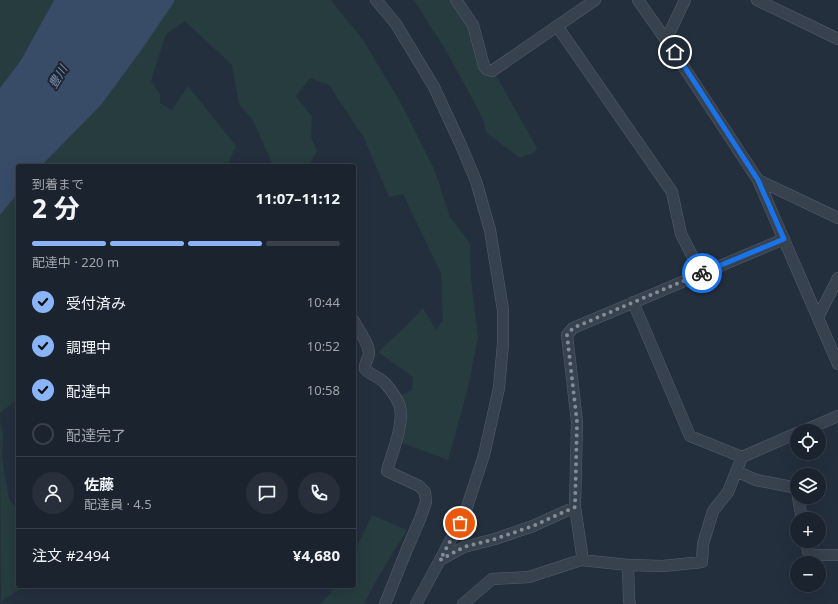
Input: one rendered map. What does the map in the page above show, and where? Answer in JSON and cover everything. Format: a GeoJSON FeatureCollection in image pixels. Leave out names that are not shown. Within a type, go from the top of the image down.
{"type":"FeatureCollection","features":[{"type":"Feature","properties":{"kind":"street"},"geometry":{"type":"LineString","coordinates":[[376,0],[396,24],[434,87],[476,181],[490,230],[503,310],[499,388],[484,455],[465,513],[416,604]]}},
{"type":"Feature","properties":{"kind":"street"},"geometry":{"type":"LineString","coordinates":[[456,0],[473,25],[484,66],[486,69],[492,71],[595,0]]}},
{"type":"Feature","properties":{"kind":"street"},"geometry":{"type":"LineString","coordinates":[[638,0],[758,180],[838,364]]}},
{"type":"Feature","properties":{"kind":"street"},"geometry":{"type":"LineString","coordinates":[[666,40],[685,0]]}},
{"type":"Feature","properties":{"kind":"street"},"geometry":{"type":"LineString","coordinates":[[757,0],[838,39]]}},
{"type":"Feature","properties":{"kind":"street"},"geometry":{"type":"LineString","coordinates":[[557,26],[672,192],[682,234],[701,273]]}},
{"type":"Feature","properties":{"kind":"street"},"geometry":{"type":"LineString","coordinates":[[758,180],[838,218]]}},
{"type":"Feature","properties":{"kind":"street"},"geometry":{"type":"LineString","coordinates":[[581,560],[582,554],[575,507],[577,422],[567,335],[573,328],[784,239]]}},
{"type":"Feature","properties":{"kind":"street"},"geometry":{"type":"LineString","coordinates":[[818,317],[838,278]]}},
{"type":"Feature","properties":{"kind":"street"},"geometry":{"type":"LineString","coordinates":[[633,302],[690,436],[742,457]]}},
{"type":"Feature","properties":{"kind":"street"},"geometry":{"type":"LineString","coordinates":[[356,325],[367,345],[369,354],[364,364],[365,369],[370,374],[384,382],[393,393],[400,406],[401,418],[387,471],[419,486],[425,492],[426,502],[420,519],[385,604]]}},
{"type":"Feature","properties":{"kind":"street"},"geometry":{"type":"LineString","coordinates":[[819,424],[838,416]]}},
{"type":"Feature","properties":{"kind":"street"},"geometry":{"type":"LineString","coordinates":[[463,604],[492,579],[529,577],[581,560],[628,565],[663,566],[702,562],[703,544],[712,511],[728,492],[742,457],[790,436]]}},
{"type":"Feature","properties":{"kind":"street"},"geometry":{"type":"LineString","coordinates":[[736,470],[756,480],[790,487]]}},
{"type":"Feature","properties":{"kind":"street"},"geometry":{"type":"LineString","coordinates":[[440,560],[464,547],[495,539],[533,526],[575,507]]}},
{"type":"Feature","properties":{"kind":"street"},"geometry":{"type":"LineString","coordinates":[[807,548],[808,552],[812,555],[838,555]]}},
{"type":"Feature","properties":{"kind":"street"},"geometry":{"type":"LineString","coordinates":[[628,565],[630,604]]}},
{"type":"Feature","properties":{"kind":"green space"},"geometry":{"type":"Polygon","coordinates":[[[0,0],[54,0],[21,60],[0,88],[0,0]]]}},
{"type":"Feature","properties":{"kind":"green space"},"geometry":{"type":"Polygon","coordinates":[[[174,0],[331,0],[363,40],[402,105],[435,171],[450,217],[470,243],[471,279],[478,337],[467,392],[448,460],[397,441],[398,397],[412,390],[413,377],[378,352],[423,308],[436,330],[443,320],[441,273],[403,194],[389,197],[364,138],[329,85],[310,78],[296,96],[312,117],[311,137],[317,151],[309,164],[272,164],[253,120],[239,104],[232,65],[185,21],[166,34],[151,81],[160,94],[160,103],[172,110],[188,86],[236,146],[228,164],[43,164],[101,105],[174,0]]]}},
{"type":"Feature","properties":{"kind":"green space"},"geometry":{"type":"Polygon","coordinates":[[[414,0],[455,0],[471,26],[480,56],[494,72],[537,148],[535,152],[520,158],[487,133],[482,117],[448,54],[414,0]]]}},
{"type":"Feature","properties":{"kind":"green space"},"geometry":{"type":"Polygon","coordinates":[[[16,195],[16,401],[0,413],[0,215],[16,195]]]}},
{"type":"Feature","properties":{"kind":"green space"},"geometry":{"type":"Polygon","coordinates":[[[0,423],[3,432],[2,458],[9,499],[16,508],[16,588],[22,588],[3,600],[1,604],[0,423]]]}},
{"type":"Feature","properties":{"kind":"green space"},"geometry":{"type":"Polygon","coordinates":[[[372,515],[407,530],[378,577],[364,604],[321,604],[334,588],[356,588],[356,549],[372,515]]]}},
{"type":"Feature","properties":{"kind":"water","name":"豊川"},"geometry":{"type":"Polygon","coordinates":[[[54,0],[174,0],[142,49],[101,105],[43,164],[16,164],[16,195],[0,215],[0,88],[21,60],[54,0]]]}},
{"type":"Feature","properties":{"kind":"way so far"},"geometry":{"type":"LineString","coordinates":[[460,523],[440,560],[464,547],[495,539],[533,526],[575,507],[577,422],[567,335],[573,328],[702,273]]}},
{"type":"Feature","properties":{"kind":"route"},"geometry":{"type":"LineString","coordinates":[[675,52],[758,180],[784,239],[702,273]]}}]}
